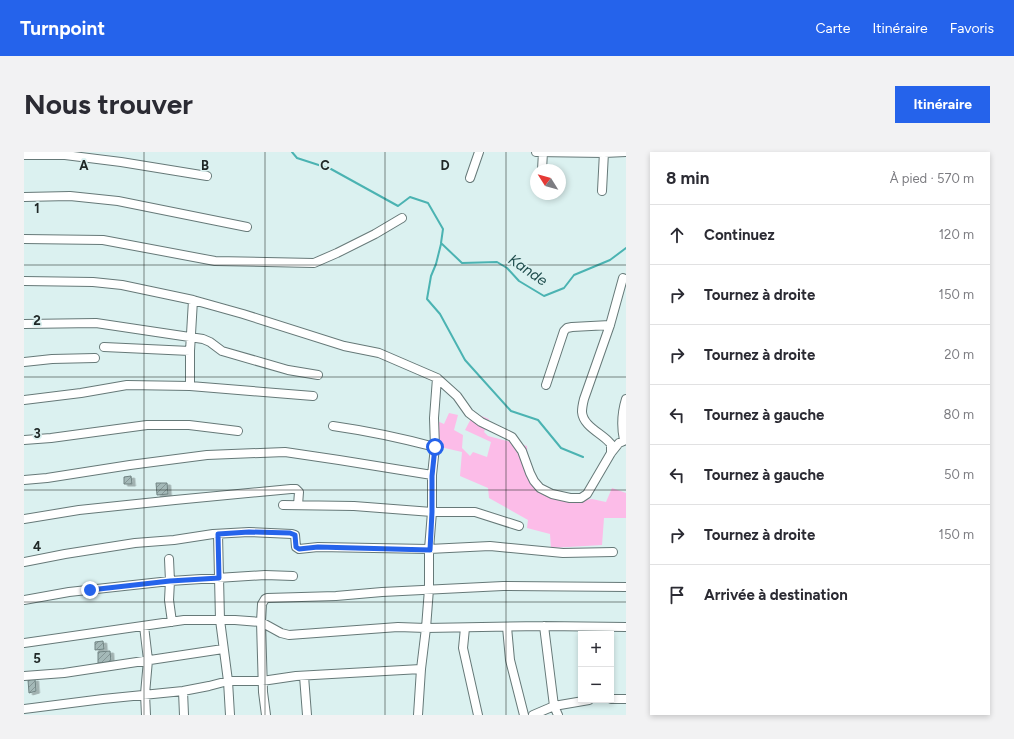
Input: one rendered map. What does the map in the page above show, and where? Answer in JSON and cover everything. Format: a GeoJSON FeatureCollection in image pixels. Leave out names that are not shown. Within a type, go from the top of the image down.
{"type":"FeatureCollection","features":[{"type":"Feature","properties":{"kind":"street"},"geometry":{"type":"LineString","coordinates":[[470,178],[478,152]]}},
{"type":"Feature","properties":{"kind":"street"},"geometry":{"type":"LineString","coordinates":[[536,152],[626,152]]}},
{"type":"Feature","properties":{"kind":"street"},"geometry":{"type":"LineString","coordinates":[[542,164],[543,152]]}},
{"type":"Feature","properties":{"kind":"street"},"geometry":{"type":"LineString","coordinates":[[602,191],[604,153]]}},
{"type":"Feature","properties":{"kind":"street"},"geometry":{"type":"LineString","coordinates":[[24,155],[65,155],[121,162],[207,176]]}},
{"type":"Feature","properties":{"kind":"street"},"geometry":{"type":"LineString","coordinates":[[24,197],[70,196],[118,201],[247,227]]}},
{"type":"Feature","properties":{"kind":"street"},"geometry":{"type":"LineString","coordinates":[[24,239],[103,240],[215,261],[314,263],[375,234],[402,218]]}},
{"type":"Feature","properties":{"kind":"street"},"geometry":{"type":"LineString","coordinates":[[611,452],[611,444],[588,424],[583,417],[582,410],[584,399],[610,324],[623,278]]}},
{"type":"Feature","properties":{"kind":"street"},"geometry":{"type":"LineString","coordinates":[[24,281],[122,284],[193,300],[344,346],[378,353],[437,378],[457,396],[469,413],[481,422],[512,437],[522,451],[530,473],[540,488],[552,494],[570,498],[581,498],[587,494],[611,452],[619,443],[625,440],[622,430],[626,398]]}},
{"type":"Feature","properties":{"kind":"street"},"geometry":{"type":"LineString","coordinates":[[190,386],[190,337],[193,300]]}},
{"type":"Feature","properties":{"kind":"street"},"geometry":{"type":"LineString","coordinates":[[24,324],[96,323],[190,337],[206,340],[222,351],[288,370],[318,375]]}},
{"type":"Feature","properties":{"kind":"street"},"geometry":{"type":"LineString","coordinates":[[546,385],[562,337],[567,328],[610,324]]}},
{"type":"Feature","properties":{"kind":"street"},"geometry":{"type":"LineString","coordinates":[[104,347],[190,351]]}},
{"type":"Feature","properties":{"kind":"street"},"geometry":{"type":"LineString","coordinates":[[24,362],[52,359],[95,358]]}},
{"type":"Feature","properties":{"kind":"street"},"geometry":{"type":"LineString","coordinates":[[418,715],[429,589],[432,476],[435,447],[434,418],[437,378]]}},
{"type":"Feature","properties":{"kind":"street"},"geometry":{"type":"LineString","coordinates":[[24,400],[81,393],[127,385],[190,386],[313,396]]}},
{"type":"Feature","properties":{"kind":"street"},"geometry":{"type":"LineString","coordinates":[[24,440],[51,438],[147,425],[188,425],[238,431]]}},
{"type":"Feature","properties":{"kind":"street"},"geometry":{"type":"LineString","coordinates":[[333,426],[400,437],[435,447]]}},
{"type":"Feature","properties":{"kind":"street"},"geometry":{"type":"LineString","coordinates":[[24,480],[207,455],[285,452],[432,476]]}},
{"type":"Feature","properties":{"kind":"street"},"geometry":{"type":"LineString","coordinates":[[24,519],[79,510],[291,489],[296,489],[299,492],[298,506]]}},
{"type":"Feature","properties":{"kind":"street"},"geometry":{"type":"LineString","coordinates":[[283,505],[354,506],[432,512],[475,512],[519,526]]}},
{"type":"Feature","properties":{"kind":"street"},"geometry":{"type":"LineString","coordinates":[[24,562],[136,543],[249,532],[290,533],[295,535],[296,547],[299,549],[318,547],[430,550],[490,546],[563,553],[613,552]]}},
{"type":"Feature","properties":{"kind":"street"},"geometry":{"type":"LineString","coordinates":[[218,534],[220,620],[228,680],[230,715]]}},
{"type":"Feature","properties":{"kind":"street"},"geometry":{"type":"LineString","coordinates":[[169,559],[169,600],[172,622]]}},
{"type":"Feature","properties":{"kind":"street"},"geometry":{"type":"LineString","coordinates":[[24,600],[69,592],[170,581],[264,575],[293,576]]}},
{"type":"Feature","properties":{"kind":"street"},"geometry":{"type":"LineString","coordinates":[[266,715],[262,692],[260,622],[262,604],[267,598],[336,596],[429,589],[503,586],[626,587]]}},
{"type":"Feature","properties":{"kind":"street"},"geometry":{"type":"LineString","coordinates":[[24,643],[184,620],[236,620],[260,622],[281,633],[289,635],[398,627],[626,627]]}},
{"type":"Feature","properties":{"kind":"street"},"geometry":{"type":"LineString","coordinates":[[144,626],[148,660],[145,694],[146,715]]}},
{"type":"Feature","properties":{"kind":"street"},"geometry":{"type":"LineString","coordinates":[[544,626],[554,706],[558,715]]}},
{"type":"Feature","properties":{"kind":"street"},"geometry":{"type":"LineString","coordinates":[[507,627],[510,660],[524,715]]}},
{"type":"Feature","properties":{"kind":"street"},"geometry":{"type":"LineString","coordinates":[[465,628],[463,648],[478,715]]}},
{"type":"Feature","properties":{"kind":"street"},"geometry":{"type":"LineString","coordinates":[[24,676],[64,673],[224,649]]}},
{"type":"Feature","properties":{"kind":"street"},"geometry":{"type":"LineString","coordinates":[[24,709],[145,694],[183,691],[209,686],[228,680],[262,681],[304,676],[421,670]]}},
{"type":"Feature","properties":{"kind":"street"},"geometry":{"type":"LineString","coordinates":[[304,676],[308,715]]}},
{"type":"Feature","properties":{"kind":"street"},"geometry":{"type":"LineString","coordinates":[[183,691],[184,715]]}},
{"type":"Feature","properties":{"kind":"street"},"geometry":{"type":"LineString","coordinates":[[614,699],[626,699]]}},
{"type":"Feature","properties":{"kind":"street"},"geometry":{"type":"LineString","coordinates":[[533,715],[554,706],[578,702]]}},
{"type":"Feature","properties":{"kind":"shaded area"},"geometry":{"type":"Polygon","coordinates":[[[449,413],[458,415],[454,430],[463,435],[462,448],[470,456],[473,452],[487,457],[491,442],[465,430],[474,413],[489,419],[484,432],[488,436],[527,446],[528,475],[568,502],[592,499],[606,502],[612,488],[626,493],[626,518],[604,518],[602,545],[551,548],[550,534],[527,528],[528,520],[489,498],[488,488],[460,476],[462,452],[436,446],[435,420],[444,424],[449,413]]]}},
{"type":"Feature","properties":{"kind":"building"},"geometry":{"type":"Polygon","coordinates":[[[131,476],[132,484],[124,484],[124,477],[131,476]]]}},
{"type":"Feature","properties":{"kind":"building"},"geometry":{"type":"Polygon","coordinates":[[[156,483],[167,483],[168,494],[157,495],[156,483]]]}},
{"type":"Feature","properties":{"kind":"building"},"geometry":{"type":"Polygon","coordinates":[[[103,641],[104,649],[95,650],[95,642],[103,641]]]}},
{"type":"Feature","properties":{"kind":"building"},"geometry":{"type":"Polygon","coordinates":[[[110,651],[111,662],[98,663],[98,652],[110,651]]]}},
{"type":"Feature","properties":{"kind":"building"},"geometry":{"type":"Polygon","coordinates":[[[35,679],[36,691],[29,693],[28,680],[35,679]]]}},
{"type":"Feature","properties":{"kind":"waterway","name":"Kande"},"geometry":{"type":"LineString","coordinates":[[292,152],[297,158],[331,169],[398,206],[410,197],[428,203],[443,229],[441,243],[462,263],[497,262],[507,268],[519,281],[544,296],[564,288],[574,275],[610,260],[626,248]]}},
{"type":"Feature","properties":{"kind":"waterway"},"geometry":{"type":"LineString","coordinates":[[441,244],[431,276],[427,299],[440,314],[465,360],[511,411],[538,420],[561,448],[583,457]]}},
{"type":"Feature","properties":{"kind":"route"},"geometry":{"type":"LineString","coordinates":[[90,590],[170,581],[219,578],[218,534],[249,532],[290,533],[295,535],[296,547],[299,549],[318,547],[430,550],[432,476],[435,447]]}}]}
